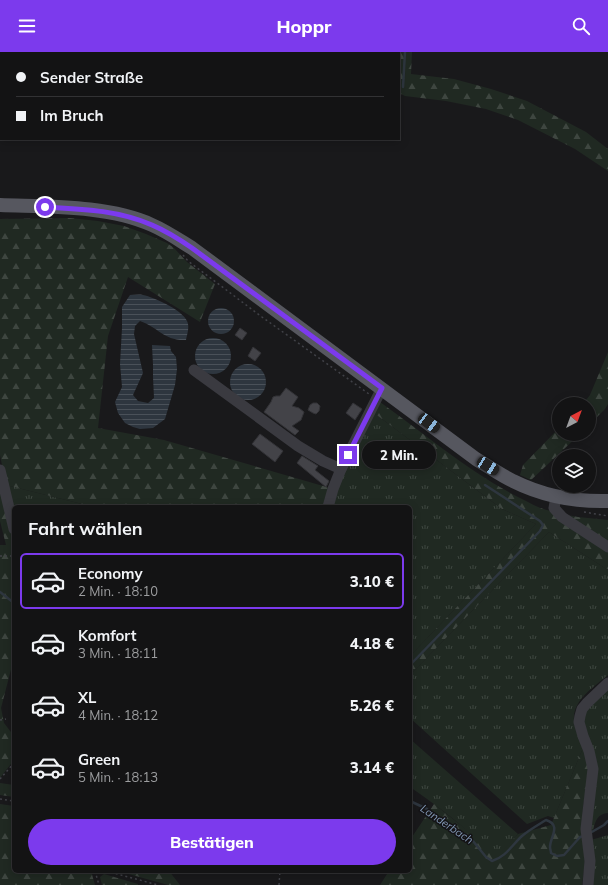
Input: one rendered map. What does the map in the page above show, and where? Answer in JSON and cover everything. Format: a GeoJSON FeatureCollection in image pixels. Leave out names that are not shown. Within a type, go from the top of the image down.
{"type":"FeatureCollection","features":[{"type":"Feature","properties":{"kind":"main road"},"geometry":{"type":"LineString","coordinates":[[0,205],[75,208],[101,211],[128,216],[151,224],[192,248],[379,394],[476,459],[512,481],[532,490],[556,497],[586,501],[608,501]]}},
{"type":"Feature","properties":{"kind":"street"},"geometry":{"type":"LineString","coordinates":[[194,370],[298,446],[322,461],[341,469]]}},
{"type":"Feature","properties":{"kind":"street"},"geometry":{"type":"LineString","coordinates":[[329,505],[341,469],[379,394]]}},
{"type":"Feature","properties":{"kind":"street"},"geometry":{"type":"LineString","coordinates":[[0,470],[12,521]]}},
{"type":"Feature","properties":{"kind":"street"},"geometry":{"type":"LineString","coordinates":[[556,497],[554,508],[562,517],[608,547]]}},
{"type":"Feature","properties":{"kind":"street"},"geometry":{"type":"LineString","coordinates":[[588,885],[590,861],[586,829],[593,769],[589,751],[579,722],[582,709],[608,683]]}},
{"type":"Feature","properties":{"kind":"path"},"geometry":{"type":"LineString","coordinates":[[179,252],[188,261],[262,317],[379,394]]}},
{"type":"Feature","properties":{"kind":"path"},"geometry":{"type":"LineString","coordinates":[[0,556],[12,556]]}},
{"type":"Feature","properties":{"kind":"path"},"geometry":{"type":"LineString","coordinates":[[0,720],[6,719]]}},
{"type":"Feature","properties":{"kind":"path"},"geometry":{"type":"LineString","coordinates":[[0,779],[12,765]]}},
{"type":"Feature","properties":{"kind":"path"},"geometry":{"type":"LineString","coordinates":[[0,799],[12,801]]}},
{"type":"Feature","properties":{"kind":"path"},"geometry":{"type":"LineString","coordinates":[[96,873],[99,885]]}},
{"type":"Feature","properties":{"kind":"path"},"geometry":{"type":"LineString","coordinates":[[113,873],[158,885]]}},
{"type":"Feature","properties":{"kind":"path"},"geometry":{"type":"LineString","coordinates":[[279,885],[280,873]]}},
{"type":"Feature","properties":{"kind":"green space"},"geometry":{"type":"Polygon","coordinates":[[[400,52],[412,52],[411,74],[454,79],[491,89],[527,101],[586,132],[608,149],[608,171],[575,149],[518,120],[486,109],[446,101],[405,96],[400,94],[400,52]]]}},
{"type":"Feature","properties":{"kind":"green space"},"geometry":{"type":"Polygon","coordinates":[[[70,218],[124,226],[167,243],[187,262],[215,284],[200,322],[128,277],[108,336],[98,428],[164,440],[330,488],[326,505],[86,505],[6,485],[0,455],[0,219],[70,218]]]}},
{"type":"Feature","properties":{"kind":"green space"},"geometry":{"type":"Polygon","coordinates":[[[608,352],[608,404],[596,418],[596,397],[588,397],[608,352]]]}},
{"type":"Feature","properties":{"kind":"green space"},"geometry":{"type":"Polygon","coordinates":[[[380,402],[448,453],[483,477],[531,504],[551,511],[608,552],[608,570],[549,532],[412,673],[412,654],[536,524],[502,509],[374,413],[380,402]]]}},
{"type":"Feature","properties":{"kind":"green space"},"geometry":{"type":"Polygon","coordinates":[[[374,413],[502,509],[536,524],[412,654],[412,505],[332,505],[336,490],[374,413]]]}},
{"type":"Feature","properties":{"kind":"green space"},"geometry":{"type":"Polygon","coordinates":[[[552,435],[552,441],[573,441],[564,449],[552,449],[552,460],[531,480],[520,475],[523,465],[552,435]]]}},
{"type":"Feature","properties":{"kind":"green space"},"geometry":{"type":"Polygon","coordinates":[[[0,481],[12,532],[12,666],[1,708],[4,723],[12,733],[12,763],[0,778],[0,545],[6,545],[0,521],[0,481]]]}},
{"type":"Feature","properties":{"kind":"green space"},"geometry":{"type":"Polygon","coordinates":[[[6,485],[86,505],[13,505],[6,485]]]}},
{"type":"Feature","properties":{"kind":"green space"},"geometry":{"type":"Polygon","coordinates":[[[562,514],[608,520],[608,544],[562,514]]]}},
{"type":"Feature","properties":{"kind":"green space"},"geometry":{"type":"Polygon","coordinates":[[[549,532],[608,570],[608,675],[580,700],[576,707],[574,721],[576,731],[583,748],[554,818],[548,816],[527,824],[412,720],[412,673],[549,532]]]}},
{"type":"Feature","properties":{"kind":"green space"},"geometry":{"type":"Polygon","coordinates":[[[608,689],[608,813],[599,816],[593,830],[589,832],[584,723],[585,711],[608,689]]]}},
{"type":"Feature","properties":{"kind":"green space"},"geometry":{"type":"Polygon","coordinates":[[[412,741],[518,834],[496,858],[476,838],[433,803],[412,788],[412,741]]]}},
{"type":"Feature","properties":{"kind":"green space"},"geometry":{"type":"Polygon","coordinates":[[[583,748],[590,770],[583,806],[582,829],[585,861],[582,885],[380,885],[388,873],[412,873],[412,837],[434,804],[477,838],[496,857],[518,834],[551,825],[583,748]]]}},
{"type":"Feature","properties":{"kind":"green space"},"geometry":{"type":"Polygon","coordinates":[[[0,783],[12,785],[12,797],[0,795],[0,783]]]}},
{"type":"Feature","properties":{"kind":"green space"},"geometry":{"type":"Polygon","coordinates":[[[0,804],[12,806],[12,873],[92,873],[95,885],[0,885],[0,804]]]}},
{"type":"Feature","properties":{"kind":"green space"},"geometry":{"type":"Polygon","coordinates":[[[608,835],[608,885],[591,885],[591,840],[608,835]]]}},
{"type":"Feature","properties":{"kind":"green space"},"geometry":{"type":"Polygon","coordinates":[[[125,873],[171,873],[180,885],[168,885],[125,873]]]}},
{"type":"Feature","properties":{"kind":"green space"},"geometry":{"type":"Polygon","coordinates":[[[104,874],[138,885],[102,885],[100,877],[104,874]]]}},
{"type":"Feature","properties":{"kind":"shaded area"},"geometry":{"type":"Polygon","coordinates":[[[130,295],[143,295],[162,302],[182,315],[188,324],[186,340],[178,340],[167,336],[140,321],[135,326],[134,334],[143,373],[133,395],[138,401],[148,403],[154,398],[152,345],[170,346],[171,351],[176,357],[177,369],[175,385],[165,419],[153,428],[140,429],[125,423],[118,413],[115,402],[122,387],[120,364],[122,307],[130,295]]]}},
{"type":"Feature","properties":{"kind":"shaded area"},"geometry":{"type":"Polygon","coordinates":[[[221,308],[230,312],[234,321],[230,330],[221,334],[212,330],[208,321],[212,312],[221,308]]]}},
{"type":"Feature","properties":{"kind":"shaded area"},"geometry":{"type":"Polygon","coordinates":[[[213,338],[223,341],[228,346],[231,356],[228,366],[223,371],[213,374],[203,371],[198,366],[195,356],[198,346],[203,341],[213,338]]]}},
{"type":"Feature","properties":{"kind":"shaded area"},"geometry":{"type":"Polygon","coordinates":[[[248,364],[258,367],[263,372],[266,382],[263,392],[258,397],[248,400],[238,397],[233,392],[230,382],[233,372],[238,367],[248,364]]]}},
{"type":"Feature","properties":{"kind":"building"},"geometry":{"type":"Polygon","coordinates":[[[240,328],[247,333],[242,340],[235,335],[240,328]]]}},
{"type":"Feature","properties":{"kind":"building"},"geometry":{"type":"Polygon","coordinates":[[[253,347],[261,353],[255,361],[248,356],[253,347]]]}},
{"type":"Feature","properties":{"kind":"building"},"geometry":{"type":"Polygon","coordinates":[[[286,388],[298,397],[292,406],[299,408],[304,412],[301,420],[292,426],[299,431],[295,435],[264,412],[273,397],[280,396],[286,388]]]}},
{"type":"Feature","properties":{"kind":"building"},"geometry":{"type":"Polygon","coordinates":[[[317,403],[320,406],[319,411],[316,414],[308,410],[310,405],[317,403]]]}},
{"type":"Feature","properties":{"kind":"building"},"geometry":{"type":"Polygon","coordinates":[[[353,403],[362,409],[355,420],[346,413],[353,403]]]}},
{"type":"Feature","properties":{"kind":"building"},"geometry":{"type":"Polygon","coordinates":[[[260,434],[283,451],[275,462],[252,444],[260,434]]]}},
{"type":"Feature","properties":{"kind":"building"},"geometry":{"type":"Polygon","coordinates":[[[302,456],[318,466],[315,470],[329,481],[326,487],[297,463],[302,456]]]}},
{"type":"Feature","properties":{"kind":"waterway"},"geometry":{"type":"LineString","coordinates":[[403,87],[405,52]]}},
{"type":"Feature","properties":{"kind":"waterway"},"geometry":{"type":"LineString","coordinates":[[412,663],[540,531],[543,525],[540,521],[485,485]]}},
{"type":"Feature","properties":{"kind":"waterway","name":"Landerbach"},"geometry":{"type":"LineString","coordinates":[[0,592],[12,601]]}},
{"type":"Feature","properties":{"kind":"waterway","name":"Landerbach"},"geometry":{"type":"LineString","coordinates":[[412,802],[427,809],[434,818],[467,839],[473,841],[486,857],[492,861],[501,857],[522,836],[546,820],[551,822],[554,828],[550,848],[551,853],[557,856],[564,855],[580,837],[584,836]]}},
{"type":"Feature","properties":{"kind":"waterway","name":"Landerbach"},"geometry":{"type":"LineString","coordinates":[[590,833],[608,821]]}},
{"type":"Feature","properties":{"kind":"route"},"geometry":{"type":"LineString","coordinates":[[45,207],[75,208],[128,216],[151,224],[172,235],[226,272],[382,388],[348,455]]}}]}
